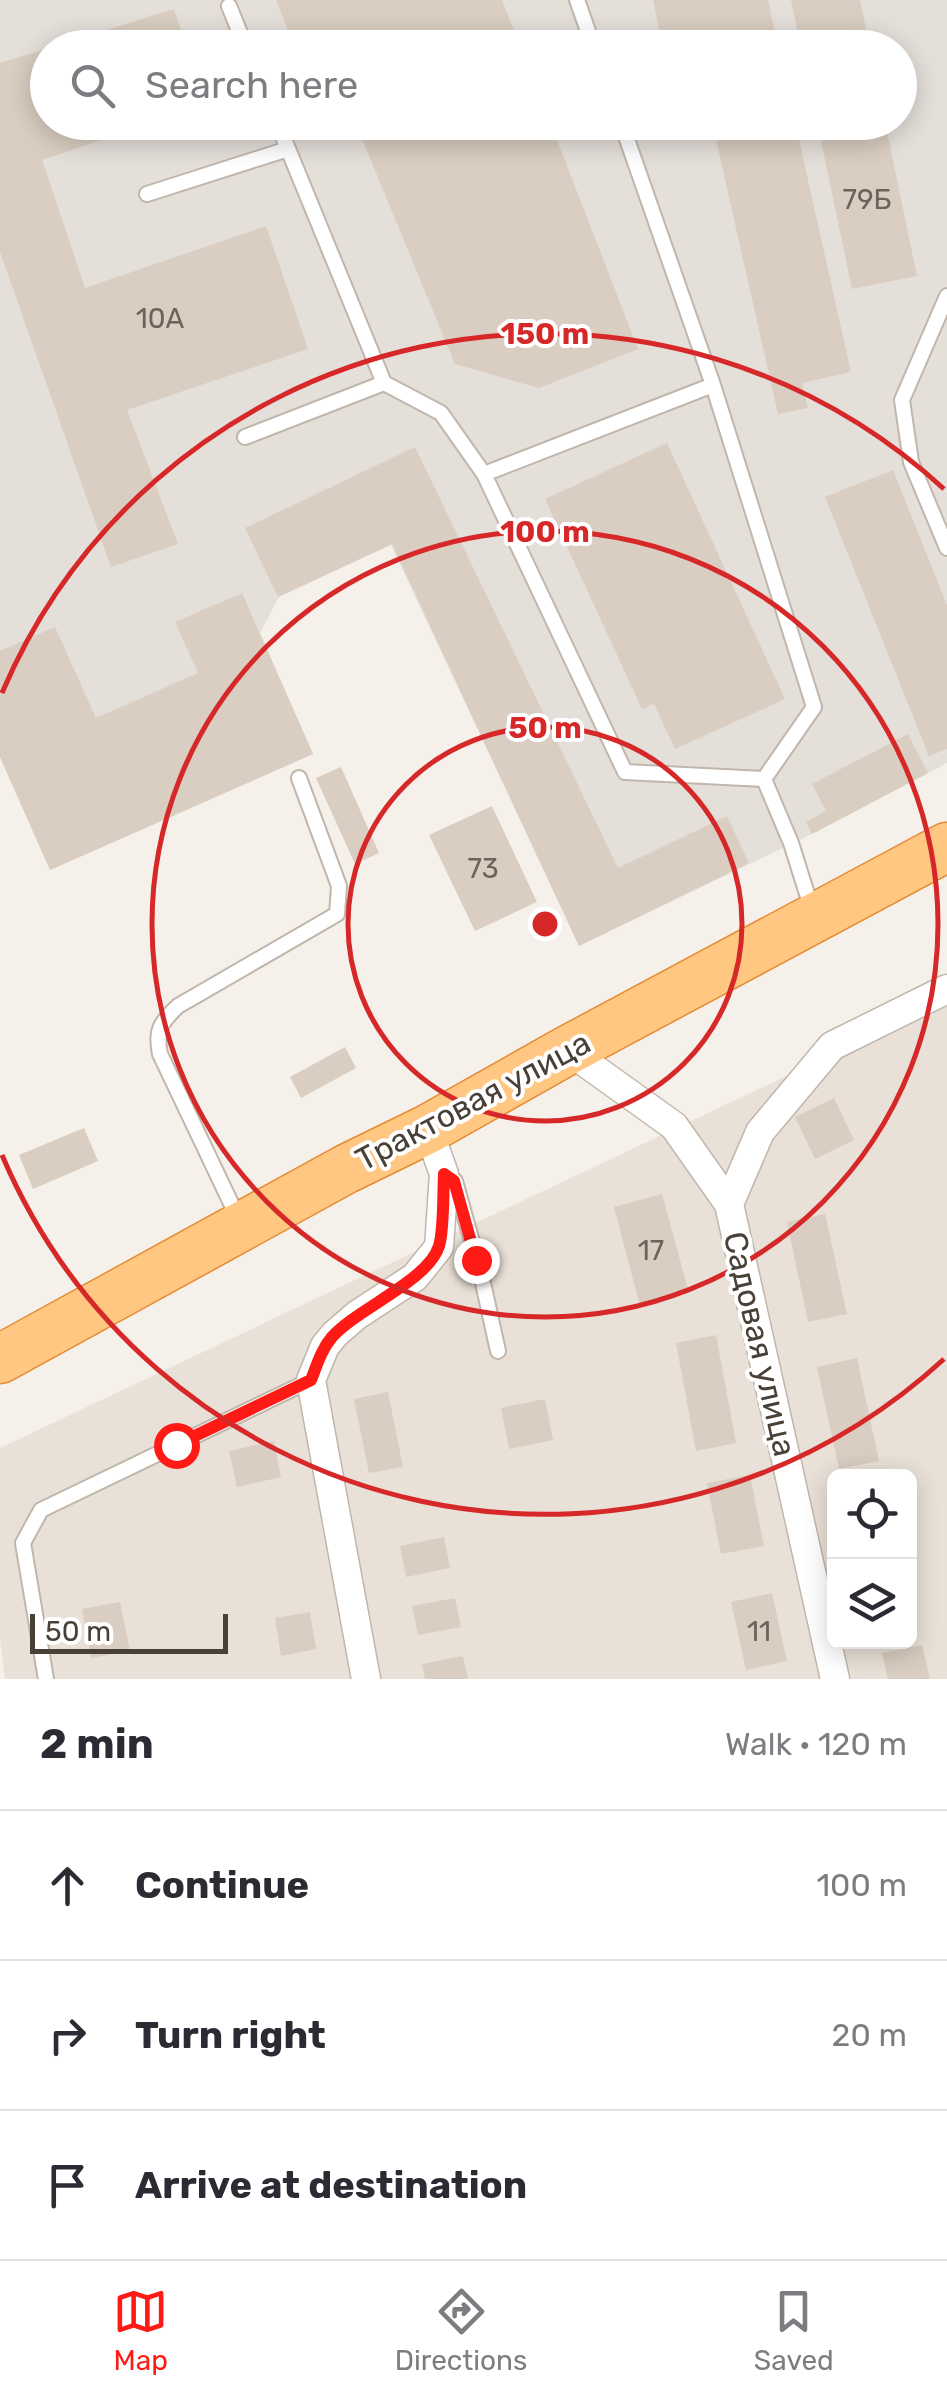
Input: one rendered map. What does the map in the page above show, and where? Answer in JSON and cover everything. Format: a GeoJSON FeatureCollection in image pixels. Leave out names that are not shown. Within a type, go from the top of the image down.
{"type":"FeatureCollection","features":[{"type":"Feature","properties":{"kind":"highway","name":"Трактовая улица"},"geometry":{"type":"LineString","coordinates":[[0,1359],[346,1168],[428,1129],[947,847]]}},
{"type":"Feature","properties":{"kind":"street","name":"Садовая улица"},"geometry":{"type":"LineString","coordinates":[[835,1679],[729,1204],[760,1132],[832,1046],[947,989]]}},
{"type":"Feature","properties":{"kind":"street"},"geometry":{"type":"LineString","coordinates":[[568,1050],[674,1126],[729,1204]]}},
{"type":"Feature","properties":{"kind":"street"},"geometry":{"type":"LineString","coordinates":[[366,1679],[311,1380],[324,1346],[335,1334],[415,1277],[439,1246],[444,1174],[428,1129]]}},
{"type":"Feature","properties":{"kind":"lane"},"geometry":{"type":"LineString","coordinates":[[577,0],[588,30]]}},
{"type":"Feature","properties":{"kind":"lane"},"geometry":{"type":"LineString","coordinates":[[229,6],[239,30]]}},
{"type":"Feature","properties":{"kind":"lane"},"geometry":{"type":"LineString","coordinates":[[284,140],[384,383],[441,414],[484,474],[625,772],[764,779]]}},
{"type":"Feature","properties":{"kind":"lane"},"geometry":{"type":"LineString","coordinates":[[626,140],[713,385],[814,707],[764,779]]}},
{"type":"Feature","properties":{"kind":"lane"},"geometry":{"type":"LineString","coordinates":[[148,194],[288,149]]}},
{"type":"Feature","properties":{"kind":"lane"},"geometry":{"type":"LineString","coordinates":[[947,296],[902,400],[910,462],[947,548]]}},
{"type":"Feature","properties":{"kind":"lane"},"geometry":{"type":"LineString","coordinates":[[244,436],[384,383]]}},
{"type":"Feature","properties":{"kind":"lane"},"geometry":{"type":"LineString","coordinates":[[484,474],[713,385]]}},
{"type":"Feature","properties":{"kind":"lane"},"geometry":{"type":"LineString","coordinates":[[242,1226],[160,1054],[157,1039],[163,1020],[178,1006],[337,914],[339,886],[299,778]]}},
{"type":"Feature","properties":{"kind":"lane"},"geometry":{"type":"LineString","coordinates":[[764,779],[791,843],[815,918]]}},
{"type":"Feature","properties":{"kind":"lane"},"geometry":{"type":"LineString","coordinates":[[444,1174],[454,1181],[498,1351]]}},
{"type":"Feature","properties":{"kind":"lane"},"geometry":{"type":"LineString","coordinates":[[46,1679],[23,1544],[41,1510],[311,1380]]}},
{"type":"Feature","properties":{"kind":"shaded area"},"geometry":{"type":"Polygon","coordinates":[[[0,0],[947,0],[947,763],[812,834],[579,946],[391,545],[279,597],[260,633],[313,754],[50,870],[0,757],[0,0]]]}},
{"type":"Feature","properties":{"kind":"shaded area"},"geometry":{"type":"Polygon","coordinates":[[[947,1000],[947,1679],[5,1679],[0,1638],[0,1448],[947,1000]]]}},
{"type":"Feature","properties":{"kind":"building"},"geometry":{"type":"Polygon","coordinates":[[[276,0],[502,0],[514,30],[288,30],[276,0]]]}},
{"type":"Feature","properties":{"kind":"building"},"geometry":{"type":"Polygon","coordinates":[[[653,0],[768,0],[774,30],[659,30],[653,0]]]}},
{"type":"Feature","properties":{"kind":"building"},"geometry":{"type":"Polygon","coordinates":[[[791,0],[860,0],[866,30],[797,30],[791,0]]]}},
{"type":"Feature","properties":{"kind":"building"},"geometry":{"type":"Polygon","coordinates":[[[174,9],[181,30],[107,30],[174,9]]]}},
{"type":"Feature","properties":{"kind":"building"},"geometry":{"type":"Polygon","coordinates":[[[30,54],[30,140],[101,140],[42,160],[85,288],[266,226],[308,349],[127,410],[178,544],[111,567],[0,252],[0,63],[30,54]]]}},
{"type":"Feature","properties":{"kind":"building"},"geometry":{"type":"Polygon","coordinates":[[[362,140],[557,140],[638,349],[539,388],[455,364],[362,140]]]}},
{"type":"Feature","properties":{"kind":"building"},"geometry":{"type":"Polygon","coordinates":[[[716,140],[799,140],[851,372],[802,383],[808,408],[778,414],[716,140]]]}},
{"type":"Feature","properties":{"kind":"building"},"geometry":{"type":"Polygon","coordinates":[[[821,140],[889,140],[917,276],[852,289],[821,140]]]}},
{"type":"Feature","properties":{"kind":"building"},"geometry":{"type":"Polygon","coordinates":[[[667,443],[785,699],[675,749],[654,704],[642,709],[545,499],[667,443]]]}},
{"type":"Feature","properties":{"kind":"building"},"geometry":{"type":"Polygon","coordinates":[[[415,447],[618,868],[727,816],[749,863],[579,946],[392,544],[278,597],[245,528],[415,447]]]}},
{"type":"Feature","properties":{"kind":"building"},"geometry":{"type":"Polygon","coordinates":[[[893,470],[947,605],[947,749],[929,756],[825,497],[893,470]]]}},
{"type":"Feature","properties":{"kind":"building"},"geometry":{"type":"Polygon","coordinates":[[[242,593],[313,754],[50,870],[0,757],[0,651],[55,627],[96,718],[198,673],[175,622],[242,593]]]}},
{"type":"Feature","properties":{"kind":"building"},"geometry":{"type":"Polygon","coordinates":[[[908,734],[928,773],[812,834],[806,822],[826,811],[812,784],[908,734]]]}},
{"type":"Feature","properties":{"kind":"building"},"geometry":{"type":"Polygon","coordinates":[[[341,767],[379,853],[355,864],[316,778],[341,767]]]}},
{"type":"Feature","properties":{"kind":"building"},"geometry":{"type":"Polygon","coordinates":[[[492,806],[537,902],[475,931],[429,835],[492,806]]]}},
{"type":"Feature","properties":{"kind":"building"},"geometry":{"type":"Polygon","coordinates":[[[345,1047],[356,1068],[301,1098],[290,1077],[345,1047]]]}},
{"type":"Feature","properties":{"kind":"building"},"geometry":{"type":"Polygon","coordinates":[[[834,1098],[854,1140],[815,1159],[795,1117],[834,1098]]]}},
{"type":"Feature","properties":{"kind":"building"},"geometry":{"type":"Polygon","coordinates":[[[84,1128],[98,1161],[33,1189],[19,1155],[84,1128]]]}},
{"type":"Feature","properties":{"kind":"building"},"geometry":{"type":"Polygon","coordinates":[[[662,1194],[689,1293],[640,1306],[614,1207],[662,1194]]]}},
{"type":"Feature","properties":{"kind":"building"},"geometry":{"type":"Polygon","coordinates":[[[825,1214],[847,1314],[808,1322],[787,1222],[825,1214]]]}},
{"type":"Feature","properties":{"kind":"building"},"geometry":{"type":"Polygon","coordinates":[[[716,1335],[736,1443],[696,1451],[676,1343],[716,1335]]]}},
{"type":"Feature","properties":{"kind":"building"},"geometry":{"type":"Polygon","coordinates":[[[857,1358],[879,1461],[839,1469],[817,1367],[857,1358]]]}},
{"type":"Feature","properties":{"kind":"building"},"geometry":{"type":"Polygon","coordinates":[[[388,1392],[403,1467],[369,1473],[354,1399],[388,1392]]]}},
{"type":"Feature","properties":{"kind":"building"},"geometry":{"type":"Polygon","coordinates":[[[545,1399],[553,1440],[509,1449],[501,1408],[545,1399]]]}},
{"type":"Feature","properties":{"kind":"building"},"geometry":{"type":"Polygon","coordinates":[[[274,1441],[281,1477],[237,1487],[229,1451],[274,1441]]]}},
{"type":"Feature","properties":{"kind":"building"},"geometry":{"type":"Polygon","coordinates":[[[750,1475],[764,1546],[721,1554],[707,1483],[750,1475]]]}},
{"type":"Feature","properties":{"kind":"building"},"geometry":{"type":"Polygon","coordinates":[[[444,1537],[450,1568],[406,1577],[400,1546],[444,1537]]]}},
{"type":"Feature","properties":{"kind":"building"},"geometry":{"type":"Polygon","coordinates":[[[772,1593],[787,1661],[746,1670],[731,1602],[772,1593]]]}},
{"type":"Feature","properties":{"kind":"building"},"geometry":{"type":"Polygon","coordinates":[[[455,1598],[461,1627],[418,1635],[412,1606],[455,1598]]]}},
{"type":"Feature","properties":{"kind":"building"},"geometry":{"type":"Polygon","coordinates":[[[120,1602],[130,1651],[91,1658],[82,1609],[120,1602]]]}},
{"type":"Feature","properties":{"kind":"building"},"geometry":{"type":"Polygon","coordinates":[[[310,1612],[316,1649],[281,1656],[275,1618],[310,1612]]]}},
{"type":"Feature","properties":{"kind":"building"},"geometry":{"type":"Polygon","coordinates":[[[922,1645],[930,1679],[888,1679],[882,1653],[922,1645]]]}},
{"type":"Feature","properties":{"kind":"building"},"geometry":{"type":"Polygon","coordinates":[[[463,1656],[468,1679],[425,1679],[422,1664],[463,1656]]]}},
{"type":"Feature","properties":{"kind":"route"},"geometry":{"type":"LineString","coordinates":[[176,1445],[311,1380],[324,1346],[335,1334],[426,1266],[439,1246],[444,1174],[454,1181],[476,1260]]}}]}
